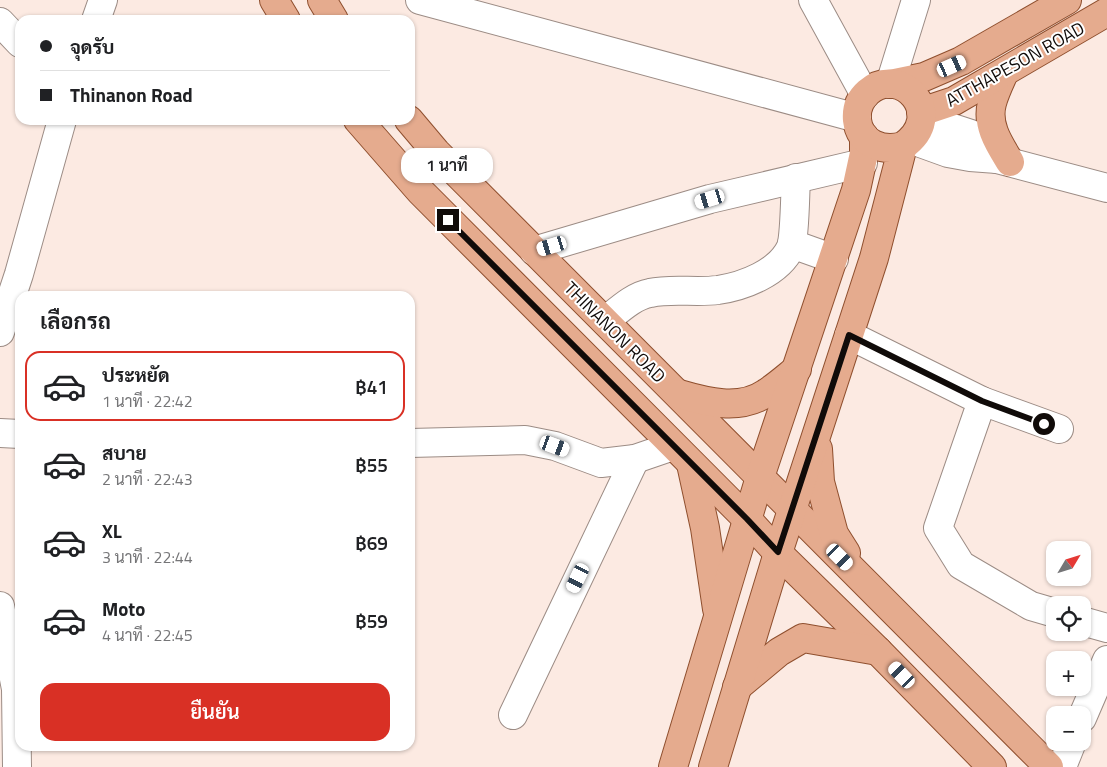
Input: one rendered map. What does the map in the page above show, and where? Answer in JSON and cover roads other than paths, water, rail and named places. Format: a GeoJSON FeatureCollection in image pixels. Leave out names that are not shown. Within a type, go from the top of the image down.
{"type":"FeatureCollection","features":[{"type":"Feature","properties":{"kind":"main road"},"geometry":{"type":"LineString","coordinates":[[274,0],[283,15]]}},
{"type":"Feature","properties":{"kind":"main road"},"geometry":{"type":"LineString","coordinates":[[322,0],[331,15]]}},
{"type":"Feature","properties":{"kind":"main road","name":"ATTHAPESON ROAD"},"geometry":{"type":"LineString","coordinates":[[890,84],[924,77],[962,62],[1067,0]]}},
{"type":"Feature","properties":{"kind":"main road","name":"ATTHAPESON ROAD"},"geometry":{"type":"LineString","coordinates":[[915,129],[954,101],[1107,12]]}},
{"type":"Feature","properties":{"kind":"main road"},"geometry":{"type":"LineString","coordinates":[[1004,73],[992,103],[990,120],[1004,161]]}},
{"type":"Feature","properties":{"kind":"main road"},"geometry":{"type":"LineString","coordinates":[[674,767],[760,477],[856,190],[863,163],[862,116],[872,89],[890,84],[908,89],[919,103],[915,129],[778,552],[713,767]]}},
{"type":"Feature","properties":{"kind":"main road"},"geometry":{"type":"LineString","coordinates":[[862,116],[872,144],[882,148],[893,149],[915,129]]}},
{"type":"Feature","properties":{"kind":"main road"},"geometry":{"type":"LineString","coordinates":[[362,125],[420,191],[992,767]]}},
{"type":"Feature","properties":{"kind":"main road","name":"THINANON ROAD"},"geometry":{"type":"LineString","coordinates":[[413,125],[436,152],[864,581]]}},
{"type":"Feature","properties":{"kind":"main road"},"geometry":{"type":"LineString","coordinates":[[677,394],[710,403],[745,402],[764,394],[797,369]]}},
{"type":"Feature","properties":{"kind":"main road"},"geometry":{"type":"LineString","coordinates":[[818,432],[820,482],[834,534],[864,581],[1049,767]]}},
{"type":"Feature","properties":{"kind":"main road"},"geometry":{"type":"LineString","coordinates":[[682,455],[705,528],[718,618]]}},
{"type":"Feature","properties":{"kind":"main road"},"geometry":{"type":"LineString","coordinates":[[737,687],[779,652],[803,638],[878,651]]}},
{"type":"Feature","properties":{"kind":"street"},"geometry":{"type":"LineString","coordinates":[[98,15],[103,0]]}},
{"type":"Feature","properties":{"kind":"street"},"geometry":{"type":"LineString","coordinates":[[420,0],[862,116]]}},
{"type":"Feature","properties":{"kind":"street"},"geometry":{"type":"LineString","coordinates":[[813,0],[862,116]]}},
{"type":"Feature","properties":{"kind":"street"},"geometry":{"type":"LineString","coordinates":[[890,84],[916,0]]}},
{"type":"Feature","properties":{"kind":"street"},"geometry":{"type":"LineString","coordinates":[[0,22],[15,38]]}},
{"type":"Feature","properties":{"kind":"street"},"geometry":{"type":"LineString","coordinates":[[0,332],[19,274],[61,125]]}},
{"type":"Feature","properties":{"kind":"street"},"geometry":{"type":"LineString","coordinates":[[915,129],[970,134],[1004,161],[1107,188]]}},
{"type":"Feature","properties":{"kind":"street"},"geometry":{"type":"LineString","coordinates":[[534,251],[710,199],[863,163]]}},
{"type":"Feature","properties":{"kind":"street"},"geometry":{"type":"LineString","coordinates":[[604,321],[647,293],[664,290],[718,290],[752,280],[775,266],[785,257],[792,244],[796,178]]}},
{"type":"Feature","properties":{"kind":"street"},"geometry":{"type":"LineString","coordinates":[[792,244],[836,250]]}},
{"type":"Feature","properties":{"kind":"street"},"geometry":{"type":"LineString","coordinates":[[849,335],[982,401],[1059,429]]}},
{"type":"Feature","properties":{"kind":"street"},"geometry":{"type":"LineString","coordinates":[[982,401],[938,528],[960,565],[1031,606],[1046,610]]}},
{"type":"Feature","properties":{"kind":"street"},"geometry":{"type":"LineString","coordinates":[[0,433],[15,434]]}},
{"type":"Feature","properties":{"kind":"street"},"geometry":{"type":"LineString","coordinates":[[415,443],[525,440],[555,446],[601,463],[682,455]]}},
{"type":"Feature","properties":{"kind":"street"},"geometry":{"type":"LineString","coordinates":[[513,714],[635,459]]}},
{"type":"Feature","properties":{"kind":"street"},"geometry":{"type":"LineString","coordinates":[[0,606],[15,654]]}},
{"type":"Feature","properties":{"kind":"street"},"geometry":{"type":"LineString","coordinates":[[1091,624],[1107,628]]}},
{"type":"Feature","properties":{"kind":"street"},"geometry":{"type":"LineString","coordinates":[[1087,706],[1107,660]]}},
{"type":"Feature","properties":{"kind":"street"},"geometry":{"type":"LineString","coordinates":[[17,751],[17,767]]}},
{"type":"Feature","properties":{"kind":"street"},"geometry":{"type":"LineString","coordinates":[[1062,767],[1068,751]]}}]}
